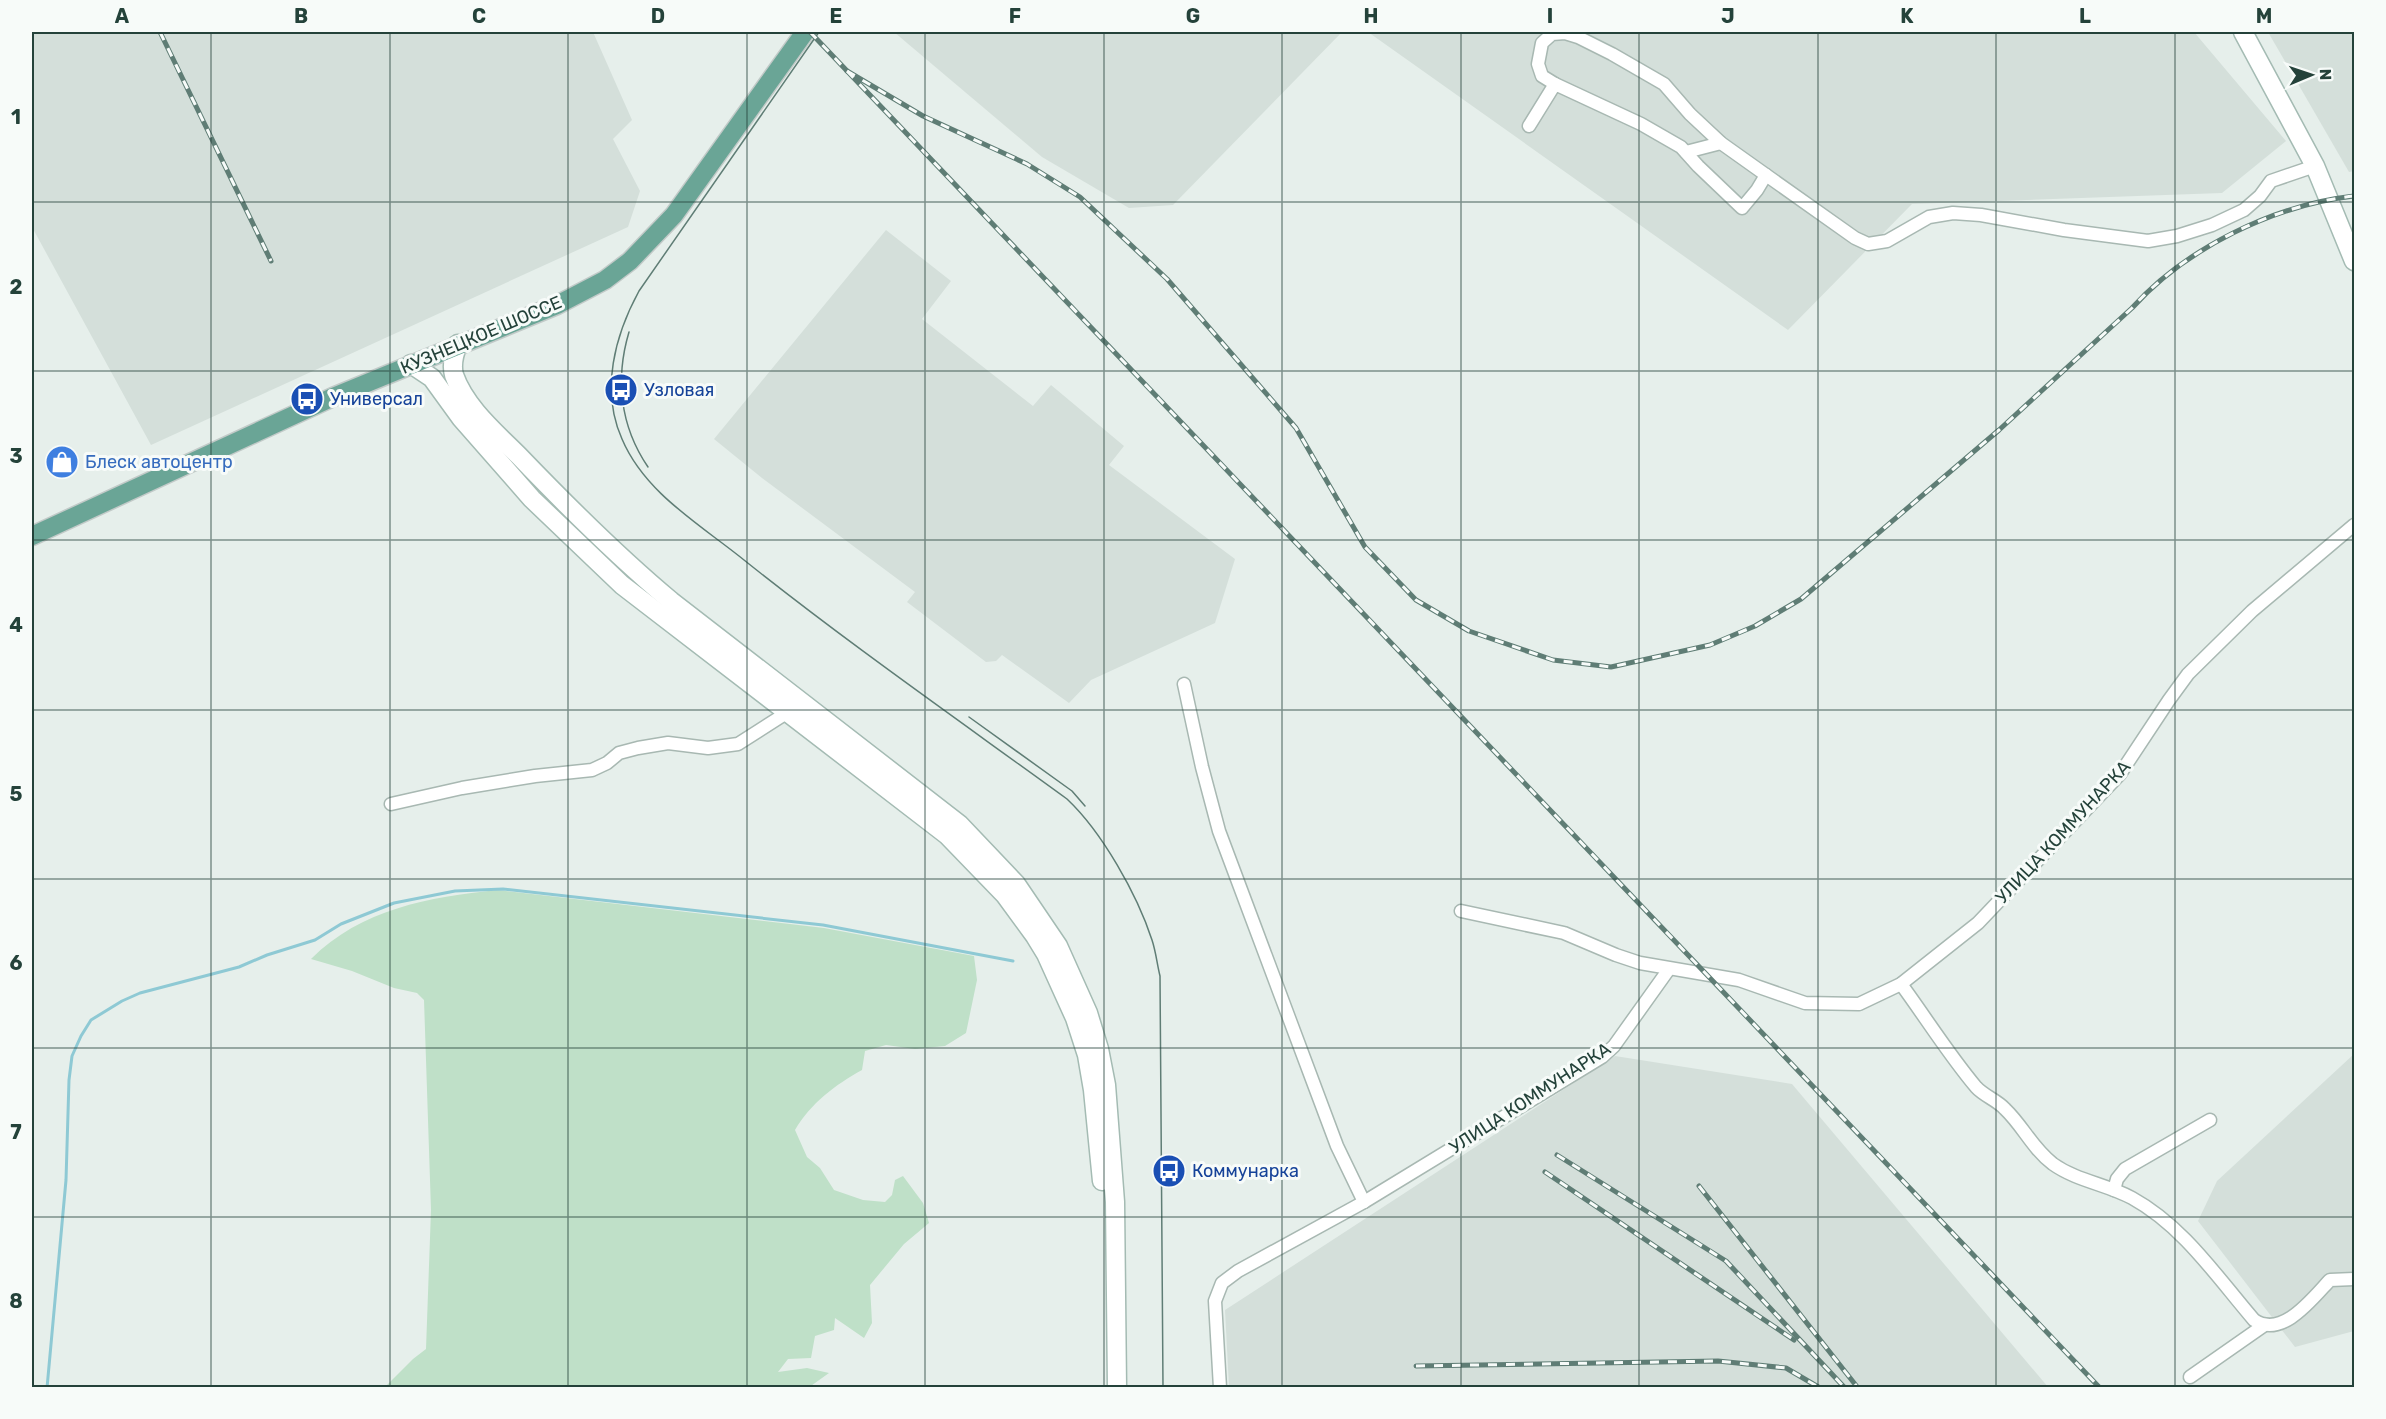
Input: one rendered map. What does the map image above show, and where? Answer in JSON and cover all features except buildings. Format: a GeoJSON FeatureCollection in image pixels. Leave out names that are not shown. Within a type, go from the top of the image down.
{"type":"FeatureCollection","features":[{"type":"Feature","properties":{"kind":"main road","name":"КУЗНЕЦКОЕ ШОССЕ"},"geometry":{"type":"LineString","coordinates":[[32,536],[333,397],[557,305],[605,280],[630,261],[674,215],[804,32]]}},
{"type":"Feature","properties":{"kind":"main road"},"geometry":{"type":"LineString","coordinates":[[2243,32],[2315,166],[2355,261]]}},
{"type":"Feature","properties":{"kind":"main road"},"geometry":{"type":"LineString","coordinates":[[458,344],[452,361],[454,373],[465,395],[504,440],[584,523],[671,601],[959,824],[1010,878],[1047,927],[1088,1013],[1099,1048],[1106,1085],[1115,1202],[1117,1388]]}},
{"type":"Feature","properties":{"kind":"main road"},"geometry":{"type":"LineString","coordinates":[[411,364],[432,378],[461,418],[532,499],[610,574],[659,615],[947,835],[987,874],[1021,915],[1046,954],[1075,1018],[1087,1055],[1098,1128],[1103,1211],[1105,1388]]}},
{"type":"Feature","properties":{"kind":"street"},"geometry":{"type":"LineString","coordinates":[[1766,175],[1742,208],[1681,147],[1641,124],[1542,76],[1538,64],[1542,43],[1552,34],[1564,33],[1612,54],[1664,84],[1690,114],[1721,143],[1855,238],[1868,244],[1887,241],[1929,217],[1953,213],[1981,215],[2064,230],[2148,241],[2177,236],[2212,225],[2244,210],[2260,196],[2271,181],[2315,166]]}},
{"type":"Feature","properties":{"kind":"street"},"geometry":{"type":"LineString","coordinates":[[1529,126],[1555,84]]}},
{"type":"Feature","properties":{"kind":"street"},"geometry":{"type":"LineString","coordinates":[[1686,152],[1721,143]]}},
{"type":"Feature","properties":{"kind":"street","name":"УЛИЦА КОММУНАРКА"},"geometry":{"type":"LineString","coordinates":[[1220,1388],[1215,1301],[1222,1283],[1238,1271],[1364,1202],[1602,1057],[1614,1047],[1670,969],[1739,980],[1804,1003],[1860,1004],[1901,984],[1978,923],[2120,774],[2188,674],[2252,611],[2355,525]]}},
{"type":"Feature","properties":{"kind":"street"},"geometry":{"type":"LineString","coordinates":[[1184,684],[1219,831],[1337,1146],[1364,1202]]}},
{"type":"Feature","properties":{"kind":"street"},"geometry":{"type":"LineString","coordinates":[[392,804],[525,778],[592,770],[607,763],[619,753],[638,748],[668,743],[708,748],[738,744],[788,712]]}},
{"type":"Feature","properties":{"kind":"street"},"geometry":{"type":"LineString","coordinates":[[1461,911],[1564,933],[1616,955],[1670,969]]}},
{"type":"Feature","properties":{"kind":"street"},"geometry":{"type":"LineString","coordinates":[[1901,984],[1977,1089],[2005,1108],[2034,1147],[2074,1177],[2114,1190],[2150,1210],[2183,1237],[2254,1320],[2263,1326]]}},
{"type":"Feature","properties":{"kind":"street"},"geometry":{"type":"LineString","coordinates":[[2114,1190],[2117,1179],[2125,1169],[2210,1120]]}},
{"type":"Feature","properties":{"kind":"street"},"geometry":{"type":"LineString","coordinates":[[2190,1377],[2263,1326],[2279,1325],[2306,1305],[2330,1280],[2355,1279]]}},
{"type":"Feature","properties":{"kind":"shaded area","name":"Универсал"},"geometry":{"type":"Polygon","coordinates":[[[32,32],[593,32],[632,120],[613,139],[640,191],[628,227],[151,445],[32,227],[32,32]]]}},
{"type":"Feature","properties":{"kind":"shaded area"},"geometry":{"type":"Polygon","coordinates":[[[894,32],[1342,32],[1173,205],[1129,208],[1042,157],[894,32]]]}},
{"type":"Feature","properties":{"kind":"shaded area"},"geometry":{"type":"Polygon","coordinates":[[[1368,32],[2194,32],[2286,141],[2222,193],[1912,204],[1788,330],[1368,32]]]}},
{"type":"Feature","properties":{"kind":"shaded area"},"geometry":{"type":"Polygon","coordinates":[[[2268,32],[2354,32],[2354,171],[2349,172],[2268,32]]]}},
{"type":"Feature","properties":{"kind":"shaded area"},"geometry":{"type":"Polygon","coordinates":[[[886,230],[951,281],[922,319],[1033,406],[1051,385],[1124,446],[1109,465],[1235,559],[1215,623],[1091,680],[1069,703],[1002,655],[996,661],[986,662],[907,602],[915,592],[762,478],[714,439],[886,230]]]}},
{"type":"Feature","properties":{"kind":"shaded area"},"geometry":{"type":"Polygon","coordinates":[[[2354,1054],[2354,1331],[2295,1347],[2198,1221],[2217,1181],[2354,1054]]]}},
{"type":"Feature","properties":{"kind":"shaded area"},"geometry":{"type":"Polygon","coordinates":[[[1615,1056],[1792,1084],[2048,1387],[1229,1387],[1225,1310],[1615,1056]]]}},
{"type":"Feature","properties":{"kind":"green space"},"geometry":{"type":"Polygon","coordinates":[[[497,890],[824,928],[974,956],[977,980],[966,1033],[945,1046],[915,1049],[886,1045],[865,1051],[862,1070],[824,1096],[808,1111],[795,1130],[807,1157],[820,1168],[834,1190],[863,1200],[885,1202],[892,1195],[895,1180],[903,1176],[923,1203],[929,1223],[904,1244],[870,1285],[872,1323],[864,1338],[835,1318],[834,1330],[815,1336],[811,1358],[788,1359],[778,1372],[807,1368],[829,1373],[808,1388],[385,1387],[426,1349],[431,1210],[424,1000],[417,993],[394,988],[352,971],[311,959],[352,928],[397,908],[446,897],[497,890]]]}},
{"type":"Feature","properties":{"kind":"waterway"},"geometry":{"type":"LineString","coordinates":[[47,1388],[66,1180],[69,1080],[72,1056],[91,1020],[140,993],[239,967],[267,955],[315,940],[341,924],[394,903],[455,891],[503,889],[823,925],[1013,961]]}},
{"type":"Feature","properties":{"kind":"tram line"},"geometry":{"type":"LineString","coordinates":[[819,32],[639,291],[630,308],[613,363],[611,382],[615,420],[632,458],[657,490],[779,588],[1067,799],[1093,828],[1128,884],[1153,944],[1160,976],[1163,1388]]}},
{"type":"Feature","properties":{"kind":"tram line"},"geometry":{"type":"LineString","coordinates":[[629,332],[622,367],[623,402],[631,435],[648,467]]}},
{"type":"Feature","properties":{"kind":"tram line"},"geometry":{"type":"LineString","coordinates":[[969,717],[1072,791],[1085,806]]}},
{"type":"Feature","properties":{"kind":"railway"},"geometry":{"type":"LineString","coordinates":[[160,32],[271,261]]}},
{"type":"Feature","properties":{"kind":"railway"},"geometry":{"type":"LineString","coordinates":[[810,32],[2100,1388]]}},
{"type":"Feature","properties":{"kind":"railway"},"geometry":{"type":"LineString","coordinates":[[847,71],[923,116],[1027,164],[1080,197],[1167,279],[1296,428],[1365,547],[1416,600],[1469,631],[1553,660],[1611,667],[1710,645],[1755,626],[1801,599],[1999,430],[2178,266],[2233,233],[2263,220],[2293,209],[2354,196]]}},
{"type":"Feature","properties":{"kind":"railway"},"geometry":{"type":"LineString","coordinates":[[1557,1155],[1726,1261],[1845,1388]]}},
{"type":"Feature","properties":{"kind":"railway"},"geometry":{"type":"LineString","coordinates":[[1545,1172],[1794,1340]]}},
{"type":"Feature","properties":{"kind":"railway"},"geometry":{"type":"LineString","coordinates":[[1699,1186],[1858,1388]]}},
{"type":"Feature","properties":{"kind":"railway"},"geometry":{"type":"LineString","coordinates":[[1416,1366],[1718,1361],[1786,1368],[1820,1388]]}},
{"type":"Feature","properties":{"kind":"place","name":"Узловая"},"geometry":{"type":"Point","coordinates":[621,390]}},
{"type":"Feature","properties":{"kind":"place","name":"Универсал"},"geometry":{"type":"Point","coordinates":[307,399]}},
{"type":"Feature","properties":{"kind":"place","name":"Блеск автоцентр"},"geometry":{"type":"Point","coordinates":[62,462]}},
{"type":"Feature","properties":{"kind":"place","name":"Коммунарка"},"geometry":{"type":"Point","coordinates":[1169,1171]}}]}
